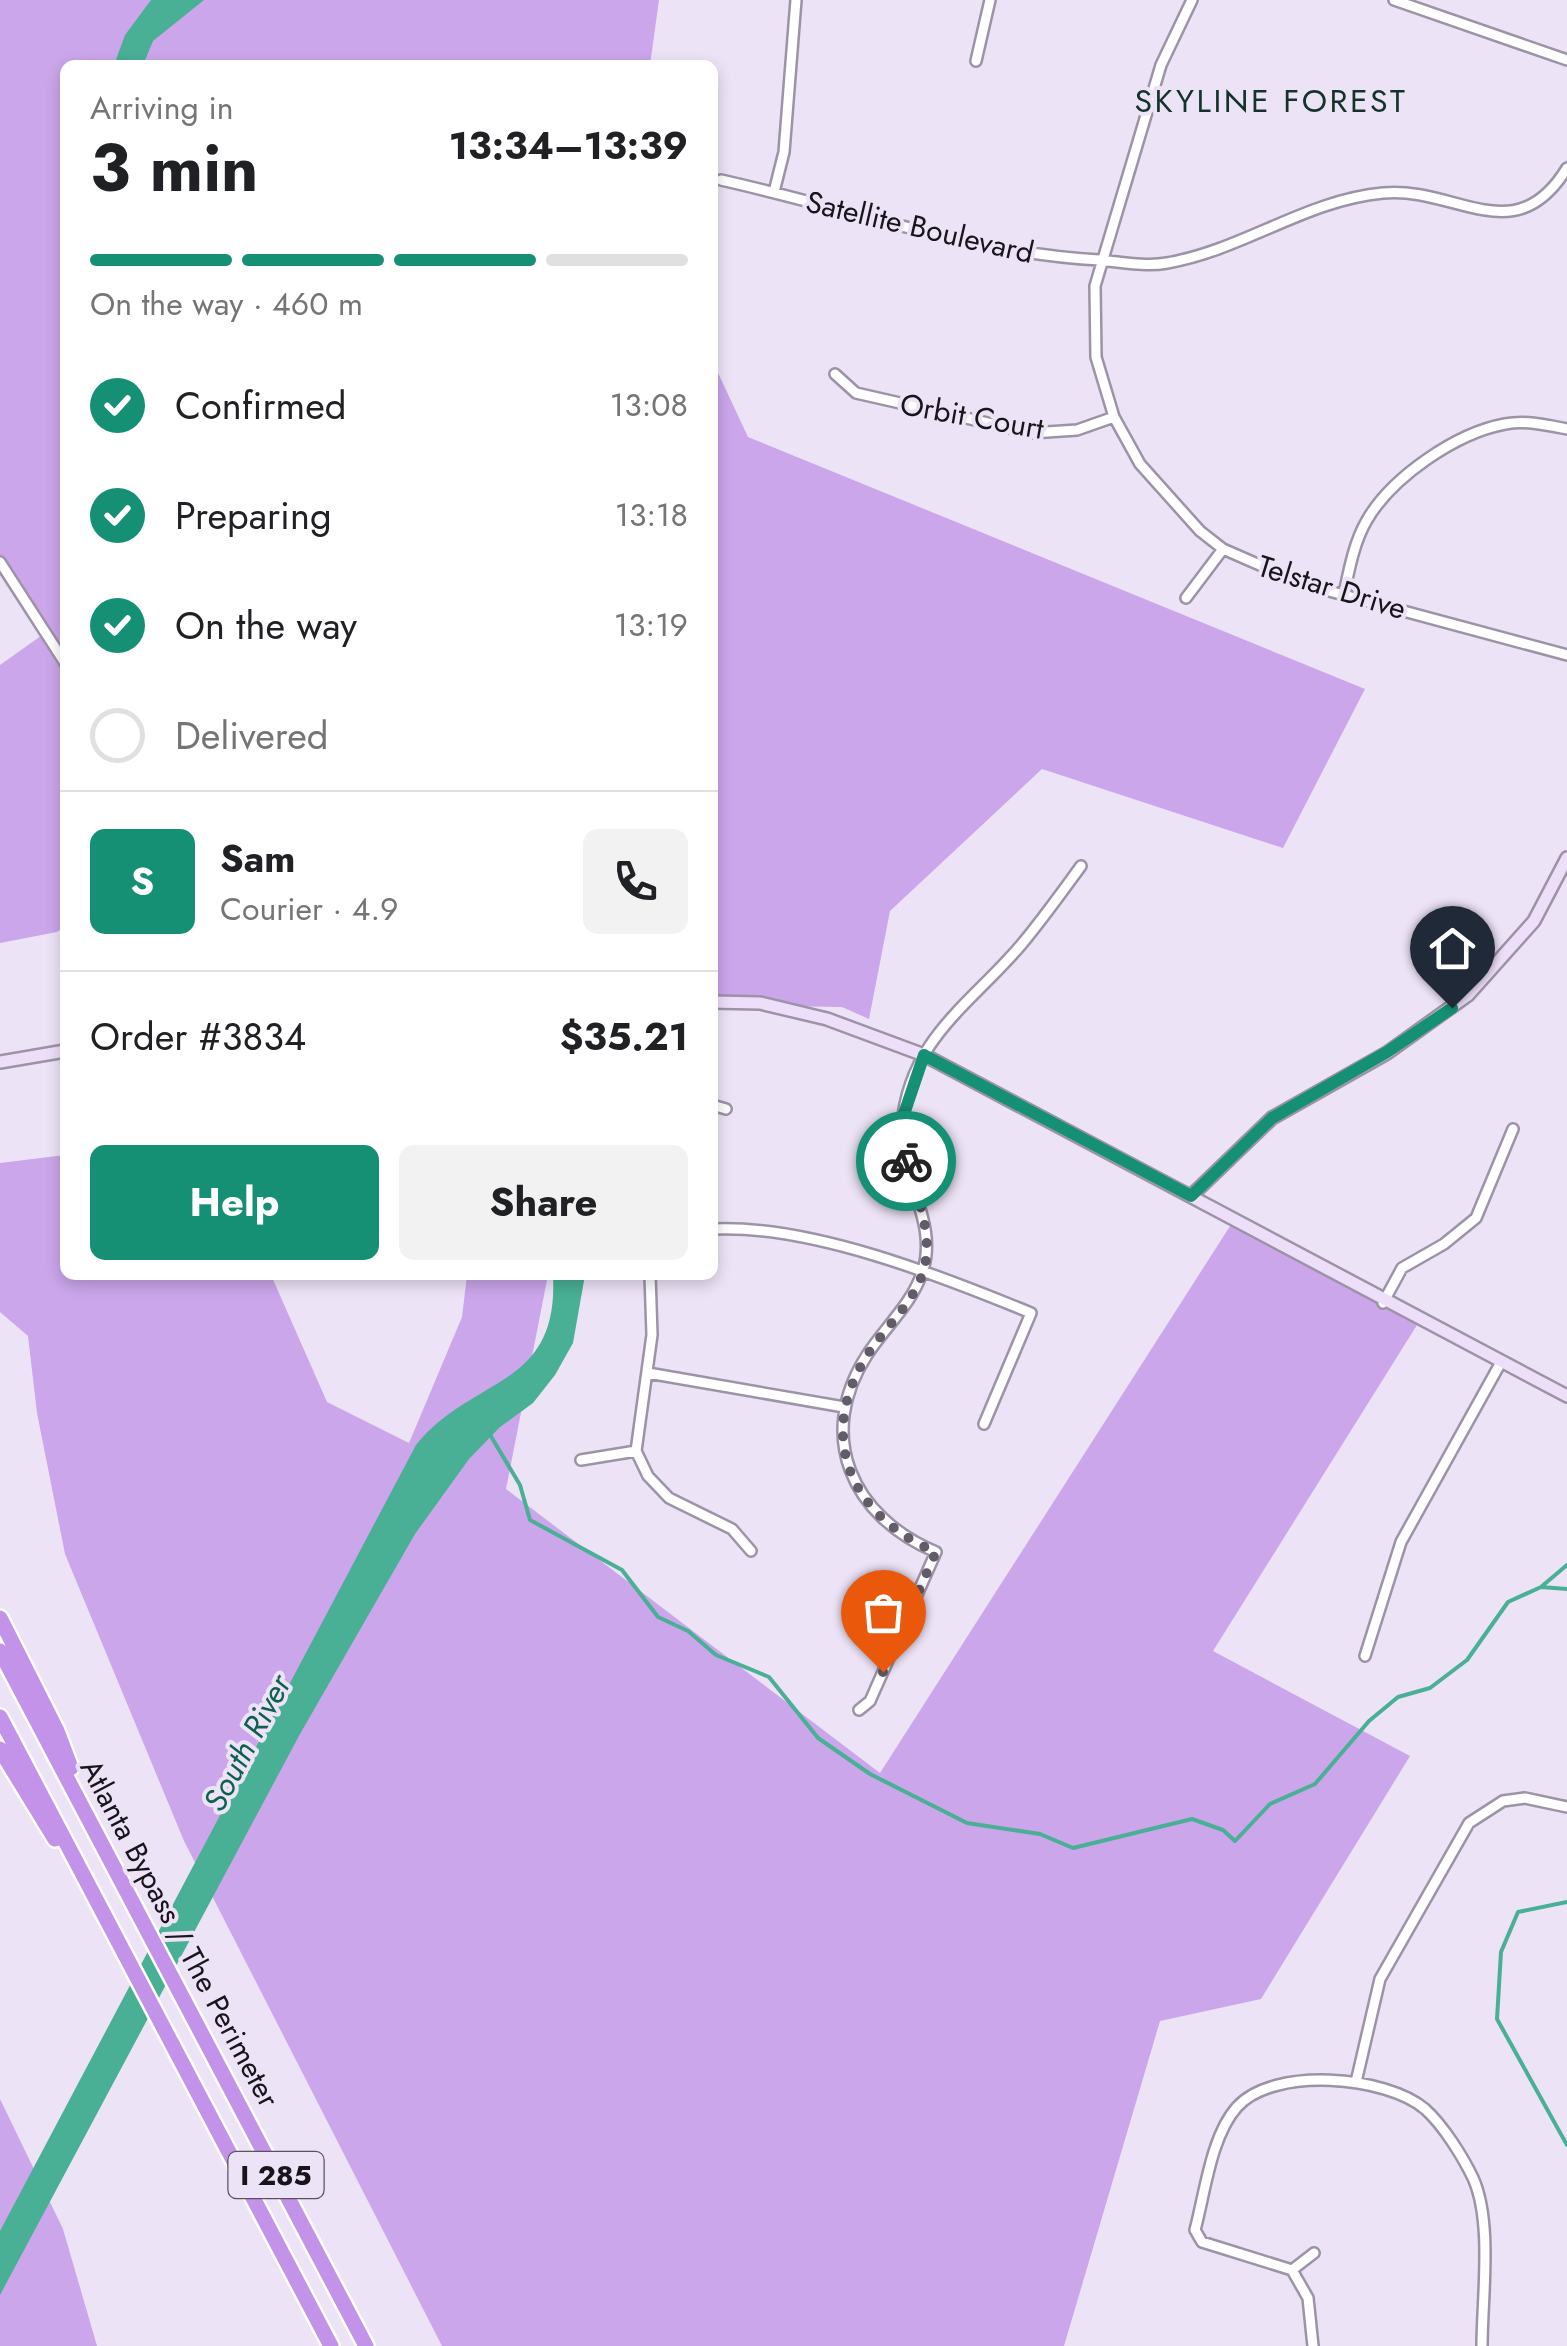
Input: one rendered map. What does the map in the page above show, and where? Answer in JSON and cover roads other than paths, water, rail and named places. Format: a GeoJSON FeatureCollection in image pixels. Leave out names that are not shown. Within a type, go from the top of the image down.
{"type":"FeatureCollection","features":[{"type":"Feature","properties":{"kind":"highway"},"geometry":{"type":"LineString","coordinates":[[0,1618],[58,1731],[84,1804]]}},
{"type":"Feature","properties":{"kind":"highway","name":"Atlanta Bypass / The Perimeter"},"geometry":{"type":"LineString","coordinates":[[0,1652],[84,1804],[366,2346]]}},
{"type":"Feature","properties":{"kind":"highway","name":"Atlanta Bypass / The Perimeter"},"geometry":{"type":"LineString","coordinates":[[0,1717],[331,2346]]}},
{"type":"Feature","properties":{"kind":"highway"},"geometry":{"type":"LineString","coordinates":[[0,1750],[124,1954]]}},
{"type":"Feature","properties":{"kind":"street"},"geometry":{"type":"LineString","coordinates":[[774,192],[784,152],[796,0]]}},
{"type":"Feature","properties":{"kind":"street"},"geometry":{"type":"LineString","coordinates":[[976,61],[990,0]]}},
{"type":"Feature","properties":{"kind":"street","name":"Telstar Drive"},"geometry":{"type":"LineString","coordinates":[[1192,0],[1161,65],[1102,260],[1092,318],[1102,387],[1140,464],[1200,531],[1260,569],[1567,655]]}},
{"type":"Feature","properties":{"kind":"street"},"geometry":{"type":"LineString","coordinates":[[1394,0],[1567,60]]}},
{"type":"Feature","properties":{"kind":"street","name":"Satellite Boulevard"},"geometry":{"type":"LineString","coordinates":[[721,180],[980,247],[1164,264],[1205,253],[1333,200],[1365,194],[1408,192],[1498,212],[1516,212],[1544,198],[1567,168]]}},
{"type":"Feature","properties":{"kind":"street","name":"Orbit Court"},"geometry":{"type":"LineString","coordinates":[[835,374],[856,393],[1032,433],[1078,430],[1114,417]]}},
{"type":"Feature","properties":{"kind":"street"},"geometry":{"type":"LineString","coordinates":[[1344,594],[1366,522],[1382,498],[1412,473],[1454,445],[1495,426],[1533,422],[1567,429]]}},
{"type":"Feature","properties":{"kind":"street"},"geometry":{"type":"LineString","coordinates":[[1186,598],[1223,549]]}},
{"type":"Feature","properties":{"kind":"street"},"geometry":{"type":"LineString","coordinates":[[0,562],[60,655]]}},
{"type":"Feature","properties":{"kind":"street"},"geometry":{"type":"LineString","coordinates":[[1191,1196],[1272,1118],[1387,1052],[1468,995],[1534,921],[1567,858]]}},
{"type":"Feature","properties":{"kind":"street"},"geometry":{"type":"LineString","coordinates":[[859,1710],[870,1702],[936,1552],[890,1528],[861,1495],[845,1451],[844,1407],[868,1354],[914,1292],[928,1247],[902,1131],[924,1055],[936,1032],[1020,946],[1081,866]]}},
{"type":"Feature","properties":{"kind":"street"},"geometry":{"type":"LineString","coordinates":[[718,1002],[760,1003],[827,1019],[924,1055],[1383,1303],[1567,1396]]}},
{"type":"Feature","properties":{"kind":"street"},"geometry":{"type":"LineString","coordinates":[[0,1062],[60,1052]]}},
{"type":"Feature","properties":{"kind":"street"},"geometry":{"type":"LineString","coordinates":[[718,1107],[726,1109]]}},
{"type":"Feature","properties":{"kind":"street"},"geometry":{"type":"LineString","coordinates":[[1383,1303],[1402,1268],[1444,1244],[1476,1218],[1488,1200],[1513,1129]]}},
{"type":"Feature","properties":{"kind":"street"},"geometry":{"type":"LineString","coordinates":[[718,1229],[772,1232],[924,1269],[1031,1313],[984,1424]]}},
{"type":"Feature","properties":{"kind":"street"},"geometry":{"type":"LineString","coordinates":[[650,1280],[648,1373],[636,1451],[648,1476],[669,1498],[732,1529],[751,1551]]}},
{"type":"Feature","properties":{"kind":"street"},"geometry":{"type":"LineString","coordinates":[[1365,1656],[1401,1542],[1500,1364]]}},
{"type":"Feature","properties":{"kind":"street"},"geometry":{"type":"LineString","coordinates":[[648,1373],[844,1407]]}},
{"type":"Feature","properties":{"kind":"street"},"geometry":{"type":"LineString","coordinates":[[581,1460],[636,1451]]}},
{"type":"Feature","properties":{"kind":"street"},"geometry":{"type":"LineString","coordinates":[[1356,2082],[1380,1979],[1469,1823],[1503,1801],[1525,1798],[1567,1807]]}},
{"type":"Feature","properties":{"kind":"street"},"geometry":{"type":"LineString","coordinates":[[1313,2346],[1308,2298],[1292,2270],[1194,2240],[1220,2138],[1237,2107],[1279,2084],[1356,2082],[1400,2095],[1424,2108],[1472,2176],[1482,2206],[1482,2346]]}},
{"type":"Feature","properties":{"kind":"street"},"geometry":{"type":"LineString","coordinates":[[1292,2270],[1314,2252]]}},
{"type":"Feature","properties":{"kind":"waterway"},"geometry":{"type":"LineString","coordinates":[[489,1433],[520,1485],[530,1520],[622,1570],[658,1617],[688,1631],[716,1655],[769,1677],[818,1738],[870,1774],[967,1823],[1040,1834],[1073,1848],[1192,1819],[1223,1830],[1235,1841],[1270,1804],[1315,1784],[1369,1721],[1398,1697],[1430,1688],[1467,1660],[1508,1602],[1541,1587],[1567,1565]]}},
{"type":"Feature","properties":{"kind":"waterway"},"geometry":{"type":"LineString","coordinates":[[1541,1587],[1567,1589]]}},
{"type":"Feature","properties":{"kind":"waterway"},"geometry":{"type":"LineString","coordinates":[[1567,1902],[1518,1912],[1501,1952],[1497,2019],[1567,2145]]}},
{"type":"Feature","properties":{"kind":"district","name":"SKYLINE FOREST"},"geometry":{"type":"Point","coordinates":[1271,101]}},
{"type":"Feature","properties":{"kind":"water label","name":"South River"},"geometry":{"type":"Point","coordinates":[247,1743]}}]}
